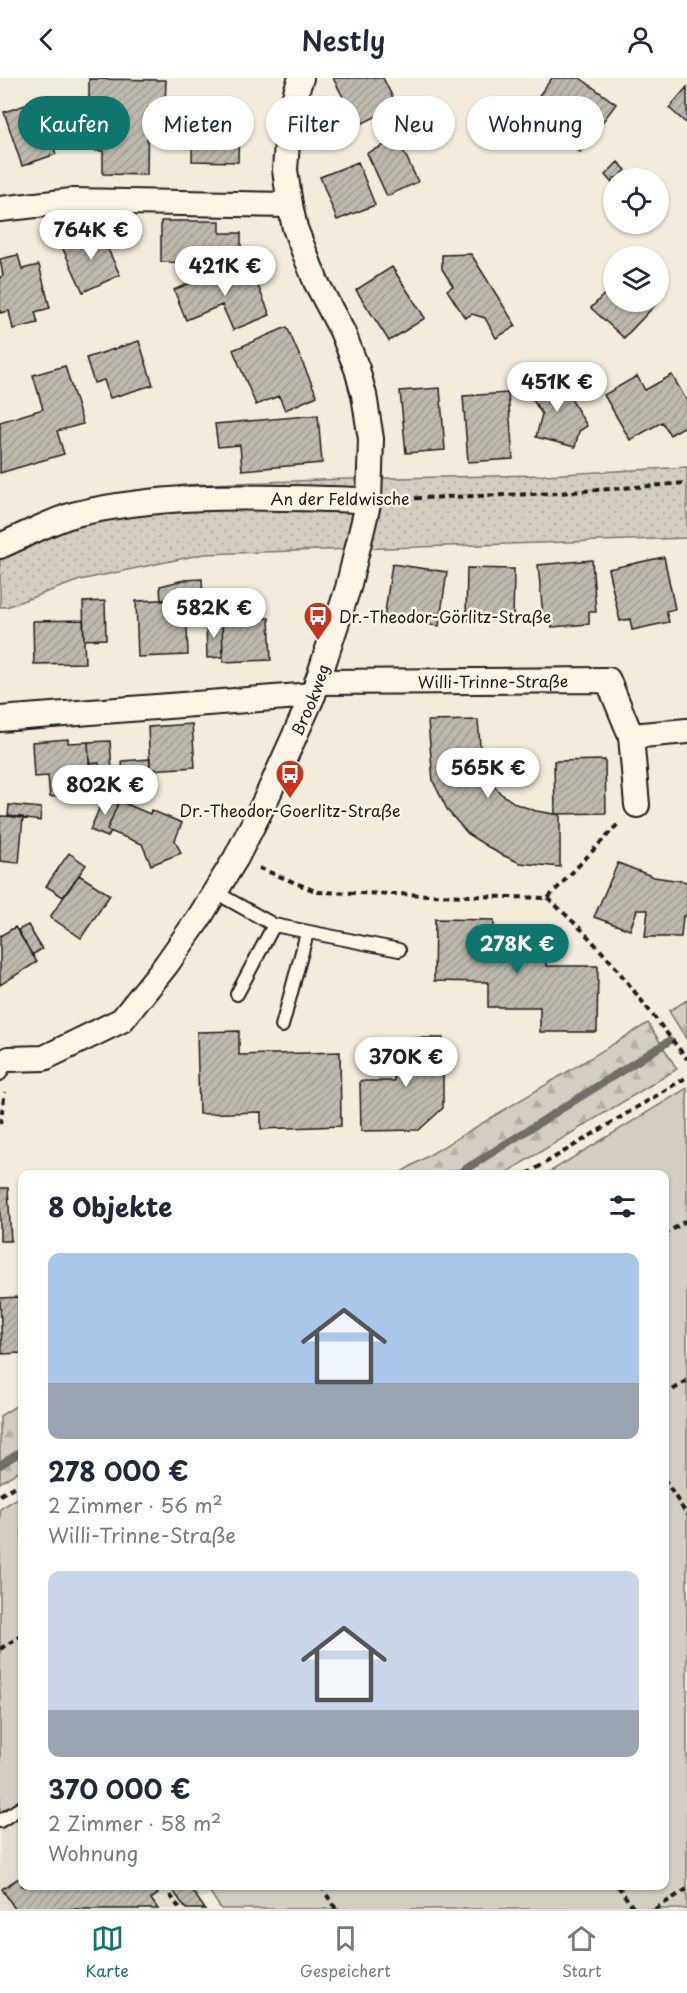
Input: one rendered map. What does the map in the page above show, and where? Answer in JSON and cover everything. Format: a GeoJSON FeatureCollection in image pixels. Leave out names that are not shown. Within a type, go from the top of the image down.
{"type":"FeatureCollection","features":[{"type":"Feature","properties":{"kind":"street","name":"Brookweg"},"geometry":{"type":"LineString","coordinates":[[3,1064],[44,1058],[122,1020],[166,965],[236,858],[266,799],[315,688],[348,588],[369,500],[371,449],[364,395],[348,346],[304,254],[290,205],[285,170],[287,141],[291,111],[301,78]]}},
{"type":"Feature","properties":{"kind":"street"},"geometry":{"type":"LineString","coordinates":[[0,209],[72,201],[290,205]]}},
{"type":"Feature","properties":{"kind":"street","name":"An der Feldwische"},"geometry":{"type":"LineString","coordinates":[[0,546],[74,514],[135,504],[204,496],[369,500]]}},
{"type":"Feature","properties":{"kind":"street","name":"Willi-Trinne-Straße"},"geometry":{"type":"LineString","coordinates":[[315,688],[608,680],[631,736],[637,805]]}},
{"type":"Feature","properties":{"kind":"street"},"geometry":{"type":"LineString","coordinates":[[0,719],[315,688]]}},
{"type":"Feature","properties":{"kind":"street"},"geometry":{"type":"LineString","coordinates":[[631,736],[687,731]]}},
{"type":"Feature","properties":{"kind":"lane"},"geometry":{"type":"LineString","coordinates":[[215,892],[274,925],[399,950]]}},
{"type":"Feature","properties":{"kind":"lane"},"geometry":{"type":"LineString","coordinates":[[237,994],[274,925]]}},
{"type":"Feature","properties":{"kind":"lane"},"geometry":{"type":"LineString","coordinates":[[282,1026],[307,933]]}},
{"type":"Feature","properties":{"kind":"lane"},"geometry":{"type":"LineString","coordinates":[[0,1821],[18,1810]]}},
{"type":"Feature","properties":{"kind":"path","name":"An der Feldwische"},"geometry":{"type":"LineString","coordinates":[[369,500],[558,493],[687,483]]}},
{"type":"Feature","properties":{"kind":"path"},"geometry":{"type":"LineString","coordinates":[[548,898],[637,805]]}},
{"type":"Feature","properties":{"kind":"path"},"geometry":{"type":"LineString","coordinates":[[236,858],[318,892],[548,898],[613,964],[687,1059]]}},
{"type":"Feature","properties":{"kind":"path"},"geometry":{"type":"LineString","coordinates":[[534,1170],[687,1077]]}},
{"type":"Feature","properties":{"kind":"path"},"geometry":{"type":"LineString","coordinates":[[669,1232],[687,1220]]}},
{"type":"Feature","properties":{"kind":"path"},"geometry":{"type":"LineString","coordinates":[[669,1392],[687,1381]]}},
{"type":"Feature","properties":{"kind":"path"},"geometry":{"type":"LineString","coordinates":[[0,1495],[18,1484]]}},
{"type":"Feature","properties":{"kind":"path"},"geometry":{"type":"LineString","coordinates":[[669,1487],[687,1515]]}},
{"type":"Feature","properties":{"kind":"path"},"geometry":{"type":"LineString","coordinates":[[0,1649],[18,1638]]}},
{"type":"Feature","properties":{"kind":"path"},"geometry":{"type":"LineString","coordinates":[[656,1909],[687,1889]]}},
{"type":"Feature","properties":{"kind":"path"},"geometry":{"type":"LineString","coordinates":[[167,1890],[180,1909]]}},
{"type":"Feature","properties":{"kind":"path"},"geometry":{"type":"LineString","coordinates":[[324,1890],[336,1909]]}},
{"type":"Feature","properties":{"kind":"path"},"geometry":{"type":"LineString","coordinates":[[621,1890],[634,1909]]}},
{"type":"Feature","properties":{"kind":"shaded area"},"geometry":{"type":"Polygon","coordinates":[[[18,1811],[18,1890],[209,1890],[211,1893],[186,1909],[0,1909],[0,1822],[18,1811]]]}},
{"type":"Feature","properties":{"kind":"green space"},"geometry":{"type":"Polygon","coordinates":[[[687,467],[687,538],[204,554],[80,580],[6,607],[0,607],[0,534],[61,512],[184,485],[544,475],[687,467]]]}},
{"type":"Feature","properties":{"kind":"green space"},"geometry":{"type":"Polygon","coordinates":[[[687,1000],[687,1040],[669,1011],[687,1000]]]}},
{"type":"Feature","properties":{"kind":"green space"},"geometry":{"type":"Polygon","coordinates":[[[648,1023],[677,1069],[511,1170],[405,1170],[648,1023]]]}},
{"type":"Feature","properties":{"kind":"green space"},"geometry":{"type":"Polygon","coordinates":[[[687,1088],[687,1909],[221,1909],[209,1890],[669,1890],[669,1170],[553,1170],[687,1088]]]}},
{"type":"Feature","properties":{"kind":"green space"},"geometry":{"type":"Polygon","coordinates":[[[18,1405],[18,1472],[0,1483],[0,1416],[18,1405]]]}},
{"type":"Feature","properties":{"kind":"green space"},"geometry":{"type":"Polygon","coordinates":[[[18,1498],[18,1810],[0,1821],[0,1509],[18,1498]]]}},
{"type":"Feature","properties":{"kind":"building"},"geometry":{"type":"Polygon","coordinates":[[[333,78],[383,78],[392,96],[372,96],[372,118],[360,124],[360,96],[342,96],[333,78]]]}},
{"type":"Feature","properties":{"kind":"building"},"geometry":{"type":"Polygon","coordinates":[[[552,78],[580,78],[616,104],[604,120],[604,96],[538,96],[552,78]]]}},
{"type":"Feature","properties":{"kind":"building"},"geometry":{"type":"Polygon","coordinates":[[[89,79],[166,80],[165,96],[142,96],[142,150],[147,150],[147,175],[103,174],[103,151],[96,150],[130,150],[130,96],[89,96],[89,79]]]}},
{"type":"Feature","properties":{"kind":"building"},"geometry":{"type":"Polygon","coordinates":[[[687,87],[687,122],[686,123],[669,108],[687,87]]]}},
{"type":"Feature","properties":{"kind":"building"},"geometry":{"type":"Polygon","coordinates":[[[18,107],[18,150],[55,150],[56,154],[22,166],[4,112],[18,107]]]}},
{"type":"Feature","properties":{"kind":"building"},"geometry":{"type":"Polygon","coordinates":[[[192,150],[238,150],[238,162],[192,161],[192,150]]]}},
{"type":"Feature","properties":{"kind":"building"},"geometry":{"type":"Polygon","coordinates":[[[374,150],[403,150],[418,182],[387,196],[367,153],[374,150]]]}},
{"type":"Feature","properties":{"kind":"building"},"geometry":{"type":"Polygon","coordinates":[[[358,162],[375,205],[337,220],[320,177],[358,162]]]}},
{"type":"Feature","properties":{"kind":"building"},"geometry":{"type":"Polygon","coordinates":[[[618,162],[624,168],[612,168],[618,162]]]}},
{"type":"Feature","properties":{"kind":"building"},"geometry":{"type":"Polygon","coordinates":[[[161,221],[220,221],[220,233],[241,233],[241,263],[161,262],[161,221]]]}},
{"type":"Feature","properties":{"kind":"building"},"geometry":{"type":"Polygon","coordinates":[[[99,230],[120,275],[83,292],[62,247],[99,230]]]}},
{"type":"Feature","properties":{"kind":"building"},"geometry":{"type":"Polygon","coordinates":[[[471,254],[516,326],[496,338],[485,318],[472,314],[465,318],[447,290],[453,286],[442,269],[442,255],[471,254]]]}},
{"type":"Feature","properties":{"kind":"building"},"geometry":{"type":"Polygon","coordinates":[[[18,255],[22,269],[39,265],[50,308],[35,312],[38,323],[13,329],[9,311],[0,313],[0,277],[3,276],[0,259],[18,255]]]}},
{"type":"Feature","properties":{"kind":"building"},"geometry":{"type":"Polygon","coordinates":[[[249,264],[270,315],[233,330],[222,305],[186,320],[174,290],[208,275],[210,280],[249,264]]]}},
{"type":"Feature","properties":{"kind":"building"},"geometry":{"type":"Polygon","coordinates":[[[392,267],[425,318],[389,341],[356,290],[392,267]]]}},
{"type":"Feature","properties":{"kind":"building"},"geometry":{"type":"Polygon","coordinates":[[[603,295],[603,312],[649,312],[624,338],[591,308],[603,295]]]}},
{"type":"Feature","properties":{"kind":"building"},"geometry":{"type":"Polygon","coordinates":[[[287,327],[317,396],[285,410],[279,396],[256,405],[233,350],[287,327]]]}},
{"type":"Feature","properties":{"kind":"building"},"geometry":{"type":"Polygon","coordinates":[[[139,341],[153,385],[110,398],[104,380],[94,383],[86,358],[139,341]]]}},
{"type":"Feature","properties":{"kind":"building"},"geometry":{"type":"Polygon","coordinates":[[[65,366],[83,424],[57,431],[64,454],[0,473],[0,422],[43,409],[33,375],[65,366]]]}},
{"type":"Feature","properties":{"kind":"building"},"geometry":{"type":"Polygon","coordinates":[[[557,375],[587,426],[579,431],[575,447],[536,437],[542,414],[528,392],[557,375]]]}},
{"type":"Feature","properties":{"kind":"building"},"geometry":{"type":"Polygon","coordinates":[[[672,375],[687,401],[687,425],[670,435],[662,422],[630,440],[604,395],[637,376],[645,390],[672,375]]]}},
{"type":"Feature","properties":{"kind":"building"},"geometry":{"type":"Polygon","coordinates":[[[440,388],[445,450],[406,453],[400,391],[440,388]]]}},
{"type":"Feature","properties":{"kind":"building"},"geometry":{"type":"Polygon","coordinates":[[[508,393],[513,459],[468,462],[463,396],[508,393]]]}},
{"type":"Feature","properties":{"kind":"building"},"geometry":{"type":"Polygon","coordinates":[[[318,415],[322,463],[242,470],[240,445],[218,447],[215,424],[318,415]]]}},
{"type":"Feature","properties":{"kind":"building"},"geometry":{"type":"Polygon","coordinates":[[[664,557],[675,609],[666,611],[669,622],[632,630],[630,619],[620,621],[608,569],[664,557]]]}},
{"type":"Feature","properties":{"kind":"building"},"geometry":{"type":"Polygon","coordinates":[[[592,560],[596,612],[589,612],[589,624],[552,627],[551,614],[543,615],[538,565],[592,560]]]}},
{"type":"Feature","properties":{"kind":"building"},"geometry":{"type":"Polygon","coordinates":[[[392,564],[447,572],[439,626],[384,619],[392,564]]]}},
{"type":"Feature","properties":{"kind":"building"},"geometry":{"type":"Polygon","coordinates":[[[467,568],[514,569],[513,621],[466,620],[467,568]]]}},
{"type":"Feature","properties":{"kind":"building"},"geometry":{"type":"Polygon","coordinates":[[[202,579],[203,599],[161,601],[160,586],[184,580],[202,579]]]}},
{"type":"Feature","properties":{"kind":"building"},"geometry":{"type":"Polygon","coordinates":[[[186,600],[188,655],[138,657],[136,601],[186,600]]]}},
{"type":"Feature","properties":{"kind":"building"},"geometry":{"type":"Polygon","coordinates":[[[105,601],[106,639],[84,640],[83,602],[105,601]]]}},
{"type":"Feature","properties":{"kind":"building"},"geometry":{"type":"Polygon","coordinates":[[[269,618],[271,660],[223,662],[222,620],[269,618]]]}},
{"type":"Feature","properties":{"kind":"building"},"geometry":{"type":"Polygon","coordinates":[[[83,620],[85,663],[34,664],[33,621],[83,620]]]}},
{"type":"Feature","properties":{"kind":"building"},"geometry":{"type":"Polygon","coordinates":[[[222,620],[223,657],[207,658],[206,621],[222,620]]]}},
{"type":"Feature","properties":{"kind":"building"},"geometry":{"type":"Polygon","coordinates":[[[478,720],[481,759],[487,776],[500,793],[516,804],[536,811],[560,815],[560,867],[520,863],[498,853],[469,835],[448,811],[433,781],[428,721],[478,720]]]}},
{"type":"Feature","properties":{"kind":"building"},"geometry":{"type":"Polygon","coordinates":[[[192,724],[195,767],[150,770],[148,727],[192,724]]]}},
{"type":"Feature","properties":{"kind":"building"},"geometry":{"type":"Polygon","coordinates":[[[68,739],[68,743],[88,742],[90,774],[81,775],[83,794],[50,797],[48,776],[34,777],[32,742],[68,739]]]}},
{"type":"Feature","properties":{"kind":"building"},"geometry":{"type":"Polygon","coordinates":[[[110,741],[112,771],[99,772],[99,763],[89,763],[88,742],[110,741]]]}},
{"type":"Feature","properties":{"kind":"building"},"geometry":{"type":"Polygon","coordinates":[[[150,759],[150,770],[154,769],[154,787],[123,776],[122,761],[150,759]]]}},
{"type":"Feature","properties":{"kind":"building"},"geometry":{"type":"Polygon","coordinates":[[[605,760],[606,813],[555,814],[554,761],[605,760]]]}},
{"type":"Feature","properties":{"kind":"building"},"geometry":{"type":"Polygon","coordinates":[[[105,795],[119,801],[107,830],[111,832],[108,837],[90,830],[105,795]]]}},
{"type":"Feature","properties":{"kind":"building"},"geometry":{"type":"Polygon","coordinates":[[[119,801],[150,814],[151,810],[182,823],[175,840],[181,853],[151,865],[142,844],[107,830],[119,801]]]}},
{"type":"Feature","properties":{"kind":"building"},"geometry":{"type":"Polygon","coordinates":[[[9,805],[41,808],[40,821],[8,816],[9,805]]]}},
{"type":"Feature","properties":{"kind":"building"},"geometry":{"type":"Polygon","coordinates":[[[0,816],[23,817],[19,863],[0,861],[0,816]]]}},
{"type":"Feature","properties":{"kind":"building"},"geometry":{"type":"Polygon","coordinates":[[[69,853],[86,865],[63,897],[46,886],[69,853]]]}},
{"type":"Feature","properties":{"kind":"building"},"geometry":{"type":"Polygon","coordinates":[[[618,863],[654,877],[687,882],[687,916],[683,916],[681,937],[645,937],[648,910],[637,910],[630,930],[594,917],[618,863]]]}},
{"type":"Feature","properties":{"kind":"building"},"geometry":{"type":"Polygon","coordinates":[[[79,875],[110,895],[81,938],[50,917],[79,875]]]}},
{"type":"Feature","properties":{"kind":"building"},"geometry":{"type":"Polygon","coordinates":[[[435,919],[494,920],[494,940],[547,941],[546,966],[598,966],[597,1032],[540,1032],[540,1007],[488,1007],[488,982],[434,981],[435,919]]]}},
{"type":"Feature","properties":{"kind":"building"},"geometry":{"type":"Polygon","coordinates":[[[28,925],[42,949],[32,955],[18,930],[28,925]]]}},
{"type":"Feature","properties":{"kind":"building"},"geometry":{"type":"Polygon","coordinates":[[[15,927],[37,962],[0,985],[0,936],[15,927]]]}},
{"type":"Feature","properties":{"kind":"building"},"geometry":{"type":"Polygon","coordinates":[[[239,1031],[239,1055],[340,1052],[341,1126],[261,1129],[261,1112],[199,1114],[197,1032],[239,1031]]]}},
{"type":"Feature","properties":{"kind":"building"},"geometry":{"type":"Polygon","coordinates":[[[394,1038],[443,1038],[443,1108],[419,1130],[361,1131],[360,1081],[394,1081],[394,1038]]]}},
{"type":"Feature","properties":{"kind":"building"},"geometry":{"type":"Polygon","coordinates":[[[0,1188],[8,1188],[11,1241],[0,1241],[0,1188]]]}},
{"type":"Feature","properties":{"kind":"building"},"geometry":{"type":"Polygon","coordinates":[[[18,1297],[18,1353],[2,1354],[0,1298],[18,1297]]]}},
{"type":"Feature","properties":{"kind":"building"},"geometry":{"type":"Polygon","coordinates":[[[18,1879],[18,1890],[155,1890],[158,1894],[151,1899],[158,1909],[15,1909],[2,1889],[18,1879]]]}},
{"type":"Feature","properties":{"kind":"building"},"geometry":{"type":"Polygon","coordinates":[[[173,1890],[192,1890],[205,1909],[186,1909],[173,1890]]]}},
{"type":"Feature","properties":{"kind":"waterway"},"geometry":{"type":"LineString","coordinates":[[464,1170],[669,1041]]}},
{"type":"Feature","properties":{"kind":"waterway"},"geometry":{"type":"LineString","coordinates":[[0,1465],[18,1454]]}},
{"type":"Feature","properties":{"kind":"place","name":"Dr.-Theodor-Görlitz-Straße"},"geometry":{"type":"Point","coordinates":[318,642]}},
{"type":"Feature","properties":{"kind":"place","name":"Dr.-Theodor-Goerlitz-Straße"},"geometry":{"type":"Point","coordinates":[290,800]}}]}
